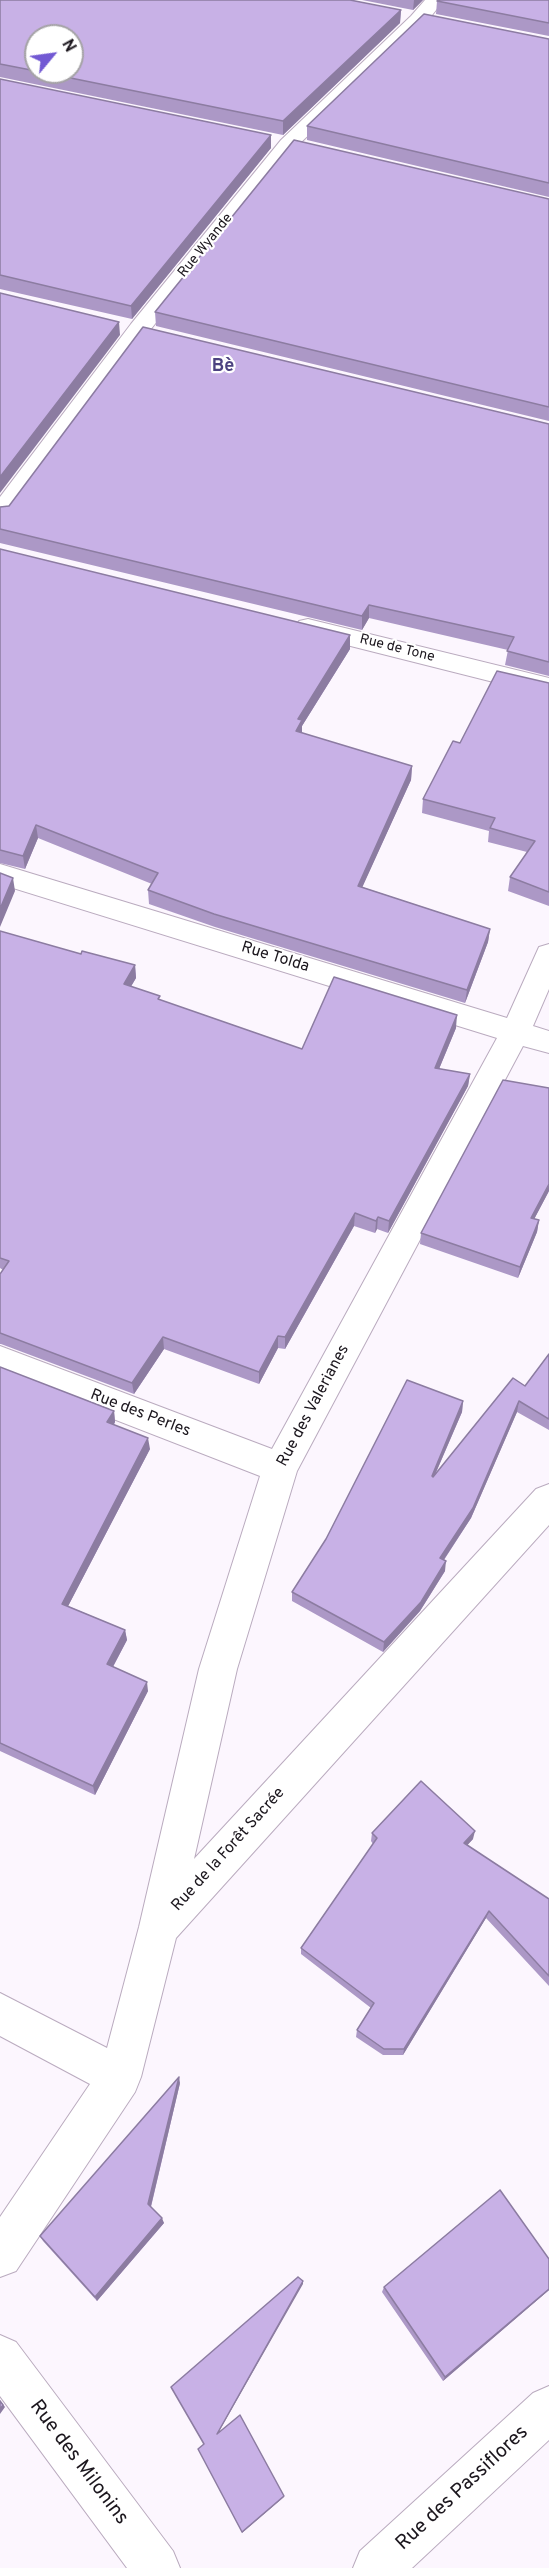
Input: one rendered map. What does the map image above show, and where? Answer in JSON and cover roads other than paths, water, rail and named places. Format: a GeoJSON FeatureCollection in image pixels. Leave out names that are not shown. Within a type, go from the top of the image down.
{"type":"FeatureCollection","features":[{"type":"Feature","properties":{"kind":"street","name":"Rue Wyande"},"geometry":{"type":"LineString","coordinates":[[0,513],[139,329],[288,144],[418,20],[435,0]]}},
{"type":"Feature","properties":{"kind":"street"},"geometry":{"type":"LineString","coordinates":[[397,15],[440,24]]}},
{"type":"Feature","properties":{"kind":"street"},"geometry":{"type":"LineString","coordinates":[[265,139],[311,149]]}},
{"type":"Feature","properties":{"kind":"street"},"geometry":{"type":"LineString","coordinates":[[116,324],[162,335]]}},
{"type":"Feature","properties":{"kind":"street","name":"Rue de Tone"},"geometry":{"type":"LineString","coordinates":[[286,622],[549,687]]}},
{"type":"Feature","properties":{"kind":"street","name":"Rue Tolda"},"geometry":{"type":"LineString","coordinates":[[0,874],[549,1042]]}},
{"type":"Feature","properties":{"kind":"street","name":"Rue des Valerianes"},"geometry":{"type":"LineString","coordinates":[[159,1927],[218,1669],[280,1468],[516,1031],[549,955]]}},
{"type":"Feature","properties":{"kind":"street","name":"Rue des Perles"},"geometry":{"type":"LineString","coordinates":[[0,1360],[280,1468]]}},
{"type":"Feature","properties":{"kind":"street","name":"Rue de la Forêt Sacrée"},"geometry":{"type":"LineString","coordinates":[[0,2255],[120,2077],[159,1927],[549,1500]]}},
{"type":"Feature","properties":{"kind":"street"},"geometry":{"type":"LineString","coordinates":[[0,2014],[120,2077]]}},
{"type":"Feature","properties":{"kind":"street","name":"Rue des Milonins"},"geometry":{"type":"LineString","coordinates":[[0,2358],[156,2568]]}},
{"type":"Feature","properties":{"kind":"street","name":"Rue des Passiflores"},"geometry":{"type":"LineString","coordinates":[[376,2568],[549,2409]]}},
{"type":"Feature","properties":{"kind":"district","name":"Bè"},"geometry":{"type":"Point","coordinates":[223,367]}}]}
